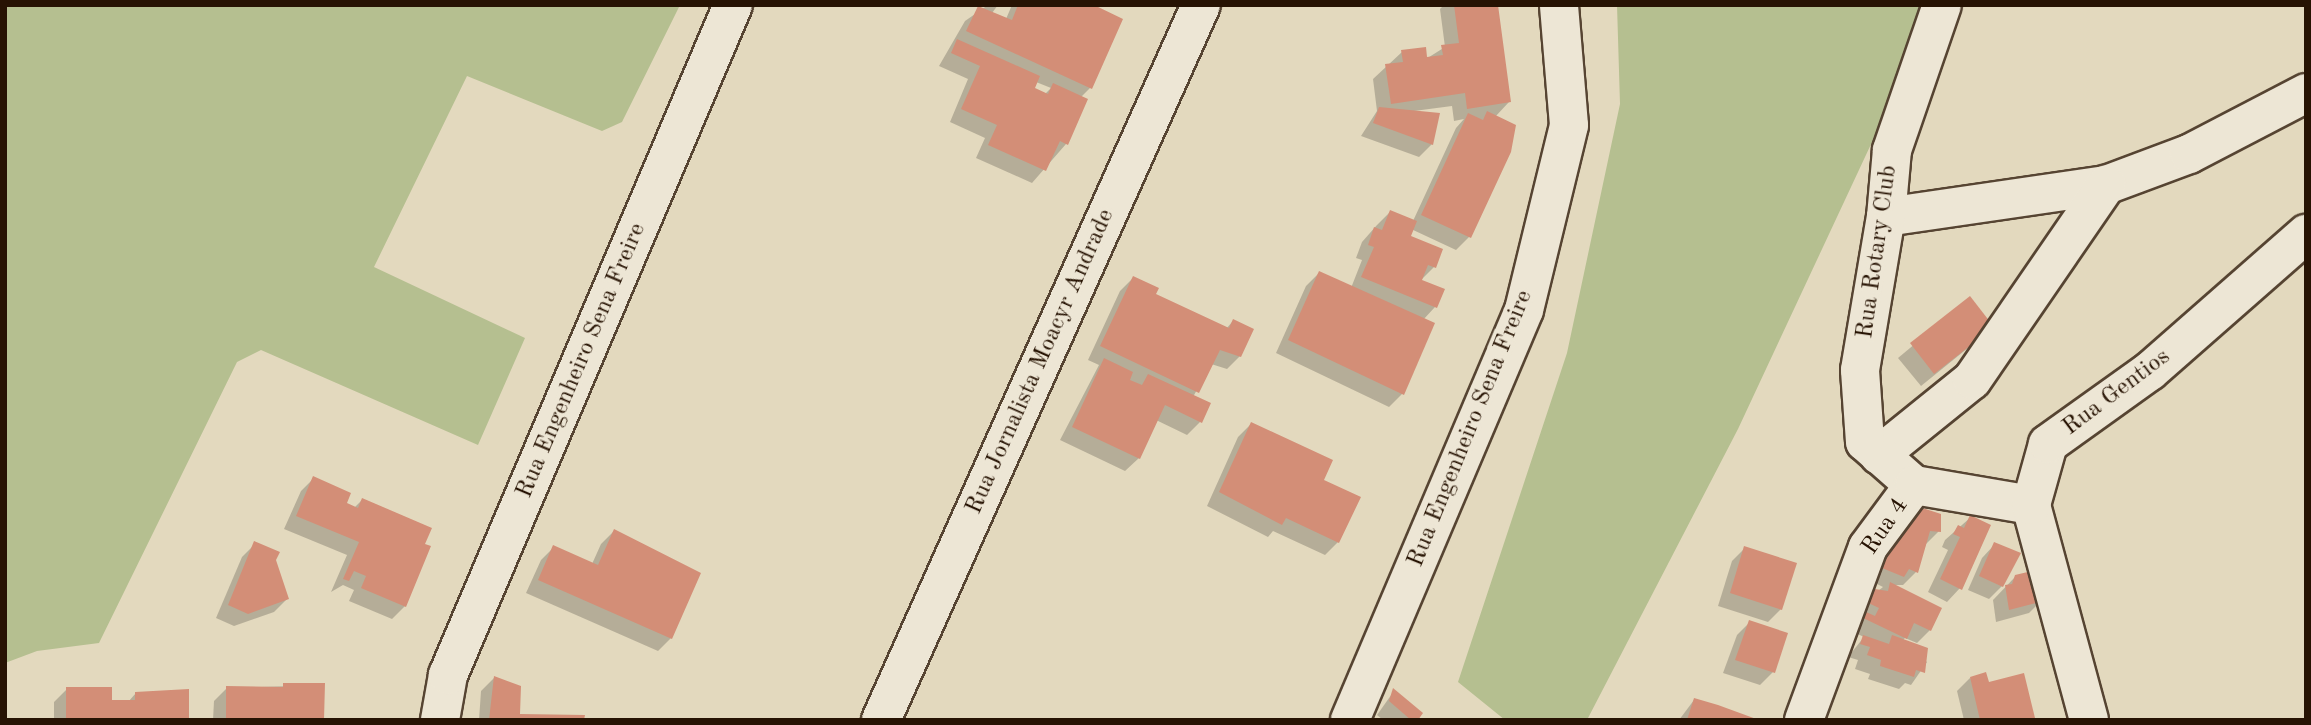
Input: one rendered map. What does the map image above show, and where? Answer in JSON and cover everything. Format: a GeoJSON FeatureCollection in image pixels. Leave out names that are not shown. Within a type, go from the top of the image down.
{"type":"FeatureCollection","features":[{"type":"Feature","properties":{"kind":"street","name":"Rua Engenheiro Sena Freire"},"geometry":{"type":"LineString","coordinates":[[440,720],[448,676],[733,5]]}},
{"type":"Feature","properties":{"kind":"street","name":"Rua Jornalista Moacyr Andrade"},"geometry":{"type":"LineString","coordinates":[[881,720],[1201,5]]}},
{"type":"Feature","properties":{"kind":"street","name":"Rua Engenheiro Sena Freire"},"geometry":{"type":"LineString","coordinates":[[1350,720],[1524,310],[1569,125],[1559,5]]}},
{"type":"Feature","properties":{"kind":"street","name":"Rua Rotary Club"},"geometry":{"type":"LineString","coordinates":[[1914,485],[1865,442],[1860,370],[1886,216],[1892,150],[1942,5]]}},
{"type":"Feature","properties":{"kind":"street"},"geometry":{"type":"LineString","coordinates":[[1886,216],[2106,184],[2189,154],[2306,93]]}},
{"type":"Feature","properties":{"kind":"street"},"geometry":{"type":"LineString","coordinates":[[1880,455],[1972,380],[2106,184]]}},
{"type":"Feature","properties":{"kind":"street","name":"Rua Gentios"},"geometry":{"type":"LineString","coordinates":[[2031,505],[2048,444],[2150,371],[2306,234]]}},
{"type":"Feature","properties":{"kind":"street","name":"Rua 4"},"geometry":{"type":"LineString","coordinates":[[1804,720],[1868,547],[1914,485],[2031,505]]}},
{"type":"Feature","properties":{"kind":"street"},"geometry":{"type":"LineString","coordinates":[[2031,505],[2089,720]]}},
{"type":"Feature","properties":{"kind":"green space"},"geometry":{"type":"Polygon","coordinates":[[[5,5],[680,5],[622,122],[602,131],[467,76],[374,267],[525,338],[478,445],[261,350],[237,362],[99,643],[37,651],[5,663],[5,5]]]}},
{"type":"Feature","properties":{"kind":"green space"},"geometry":{"type":"Polygon","coordinates":[[[1617,5],[1936,5],[1738,429],[1587,720],[1505,720],[1458,682],[1567,353],[1620,104],[1617,5]]]}},
{"type":"Feature","properties":{"kind":"building"},"geometry":{"type":"Polygon","coordinates":[[[1018,5],[1094,5],[1123,19],[1092,89],[966,31],[978,6],[1012,20],[1018,5]]]}},
{"type":"Feature","properties":{"kind":"building"},"geometry":{"type":"Polygon","coordinates":[[[1454,5],[1498,5],[1511,102],[1467,109],[1465,93],[1391,104],[1385,64],[1403,62],[1401,50],[1426,47],[1427,57],[1443,55],[1441,45],[1459,43],[1454,5]]]}},
{"type":"Feature","properties":{"kind":"building"},"geometry":{"type":"Polygon","coordinates":[[[957,39],[1040,76],[1035,88],[1048,94],[1053,83],[1088,99],[1068,145],[1060,141],[1046,171],[988,145],[997,125],[961,109],[980,66],[951,53],[957,39]]]}},
{"type":"Feature","properties":{"kind":"building"},"geometry":{"type":"Polygon","coordinates":[[[1379,107],[1440,113],[1433,145],[1373,123],[1379,107]]]}},
{"type":"Feature","properties":{"kind":"building"},"geometry":{"type":"Polygon","coordinates":[[[1487,111],[1516,125],[1511,152],[1471,238],[1421,215],[1468,113],[1483,120],[1487,111]]]}},
{"type":"Feature","properties":{"kind":"building"},"geometry":{"type":"Polygon","coordinates":[[[1390,210],[1417,221],[1411,236],[1443,249],[1436,268],[1428,265],[1422,280],[1445,289],[1437,308],[1361,277],[1374,247],[1368,245],[1374,227],[1382,230],[1390,210]]]}},
{"type":"Feature","properties":{"kind":"building"},"geometry":{"type":"Polygon","coordinates":[[[1319,271],[1435,323],[1404,395],[1288,340],[1319,271]]]}},
{"type":"Feature","properties":{"kind":"building"},"geometry":{"type":"Polygon","coordinates":[[[1133,276],[1159,288],[1156,294],[1229,328],[1233,319],[1254,329],[1241,357],[1220,350],[1199,393],[1100,346],[1133,276]]]}},
{"type":"Feature","properties":{"kind":"building"},"geometry":{"type":"Polygon","coordinates":[[[1970,296],[1994,327],[1934,374],[1910,343],[1970,296]]]}},
{"type":"Feature","properties":{"kind":"building"},"geometry":{"type":"Polygon","coordinates":[[[1104,358],[1133,372],[1130,380],[1142,385],[1148,374],[1211,403],[1202,423],[1165,405],[1140,459],[1072,427],[1104,358]]]}},
{"type":"Feature","properties":{"kind":"building"},"geometry":{"type":"Polygon","coordinates":[[[1251,422],[1333,460],[1324,480],[1361,497],[1339,543],[1286,518],[1282,525],[1219,492],[1251,422]]]}},
{"type":"Feature","properties":{"kind":"building"},"geometry":{"type":"Polygon","coordinates":[[[313,476],[351,493],[347,503],[358,508],[362,498],[432,528],[425,544],[431,546],[406,607],[361,588],[366,576],[354,571],[349,581],[343,579],[359,542],[296,516],[313,476]]]}},
{"type":"Feature","properties":{"kind":"building"},"geometry":{"type":"Polygon","coordinates":[[[1907,503],[1941,514],[1941,532],[1930,531],[1918,573],[1909,569],[1904,577],[1882,568],[1907,503]]]}},
{"type":"Feature","properties":{"kind":"building"},"geometry":{"type":"Polygon","coordinates":[[[1970,515],[1991,525],[1962,590],[1940,579],[1960,537],[1953,534],[1958,525],[1964,528],[1970,515]]]}},
{"type":"Feature","properties":{"kind":"building"},"geometry":{"type":"Polygon","coordinates":[[[614,529],[701,573],[672,639],[538,580],[553,545],[598,565],[614,529]]]}},
{"type":"Feature","properties":{"kind":"building"},"geometry":{"type":"Polygon","coordinates":[[[254,541],[280,552],[276,560],[289,599],[248,614],[228,605],[254,541]]]}},
{"type":"Feature","properties":{"kind":"building"},"geometry":{"type":"Polygon","coordinates":[[[1994,542],[2021,553],[2003,587],[1979,576],[1994,542]]]}},
{"type":"Feature","properties":{"kind":"building"},"geometry":{"type":"Polygon","coordinates":[[[1744,546],[1797,563],[1782,610],[1730,593],[1744,546]]]}},
{"type":"Feature","properties":{"kind":"building"},"geometry":{"type":"Polygon","coordinates":[[[2036,570],[2044,601],[2009,610],[2005,585],[2012,584],[2015,575],[2036,570]]]}},
{"type":"Feature","properties":{"kind":"building"},"geometry":{"type":"Polygon","coordinates":[[[1890,582],[1942,608],[1931,631],[1914,623],[1907,639],[1861,617],[1864,611],[1875,616],[1879,608],[1862,600],[1868,588],[1888,591],[1890,582]]]}},
{"type":"Feature","properties":{"kind":"building"},"geometry":{"type":"Polygon","coordinates":[[[1749,620],[1788,633],[1775,673],[1735,660],[1749,620]]]}},
{"type":"Feature","properties":{"kind":"building"},"geometry":{"type":"Polygon","coordinates":[[[1863,635],[1889,644],[1892,635],[1928,648],[1925,673],[1916,670],[1914,677],[1880,666],[1881,660],[1867,655],[1870,647],[1860,644],[1863,635]]]}},
{"type":"Feature","properties":{"kind":"building"},"geometry":{"type":"Polygon","coordinates":[[[1986,672],[1989,682],[2024,673],[2035,718],[1980,720],[1970,677],[1986,672]]]}},
{"type":"Feature","properties":{"kind":"building"},"geometry":{"type":"Polygon","coordinates":[[[494,676],[521,686],[520,714],[585,715],[584,720],[489,720],[494,676]]]}},
{"type":"Feature","properties":{"kind":"building"},"geometry":{"type":"Polygon","coordinates":[[[283,683],[325,683],[324,720],[226,720],[226,686],[283,687],[283,683]]]}},
{"type":"Feature","properties":{"kind":"building"},"geometry":{"type":"Polygon","coordinates":[[[66,687],[112,687],[112,700],[135,700],[135,692],[189,689],[189,720],[66,720],[66,687]]]}},
{"type":"Feature","properties":{"kind":"building"},"geometry":{"type":"Polygon","coordinates":[[[1393,688],[1423,713],[1418,720],[1411,720],[1389,701],[1393,688]]]}},
{"type":"Feature","properties":{"kind":"building"},"geometry":{"type":"Polygon","coordinates":[[[1694,698],[1718,705],[1759,720],[1687,720],[1694,698]]]}}]}
